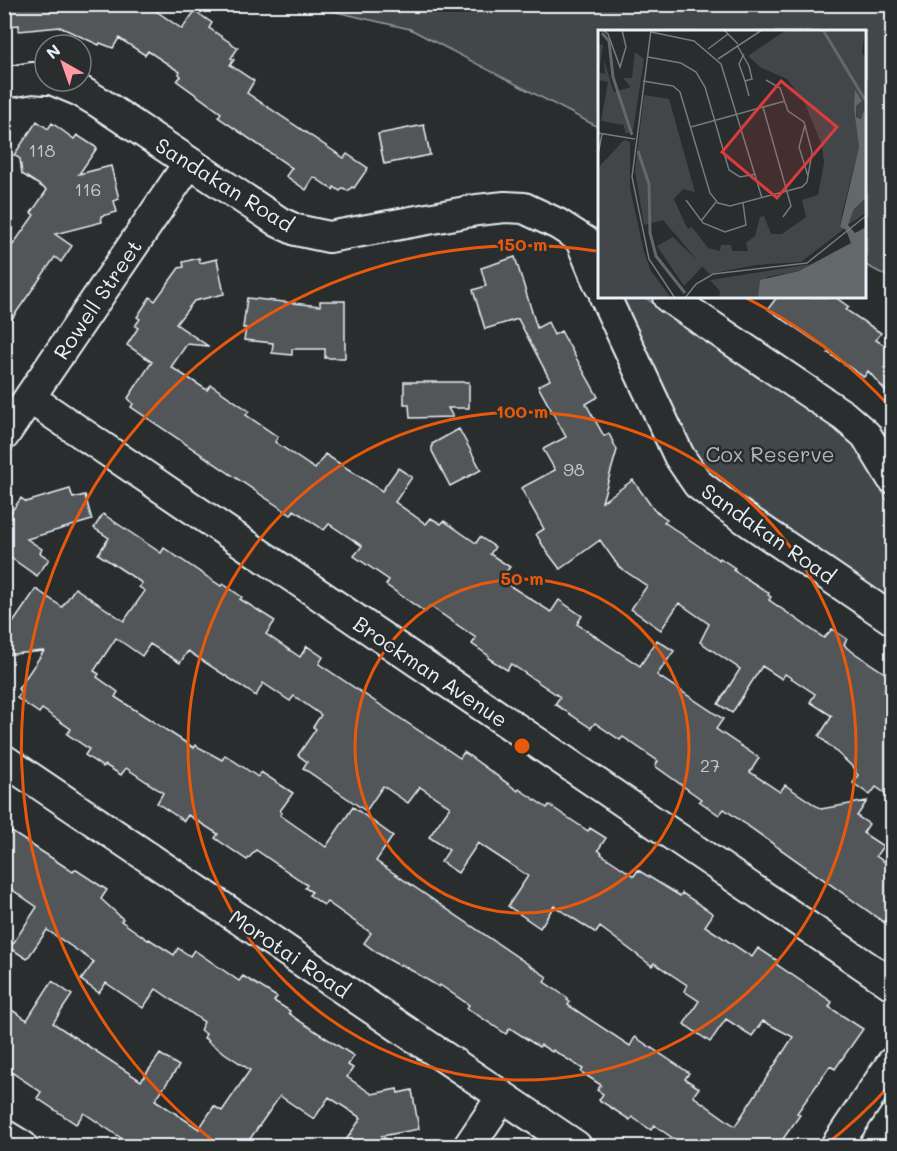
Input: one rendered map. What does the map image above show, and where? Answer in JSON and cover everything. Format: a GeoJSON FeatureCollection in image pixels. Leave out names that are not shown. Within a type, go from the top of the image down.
{"type":"FeatureCollection","features":[{"type":"Feature","properties":{"kind":"street"},"geometry":{"type":"LineString","coordinates":[[4,83],[33,78]]}},
{"type":"Feature","properties":{"kind":"street","name":"Sandakan Road"},"geometry":{"type":"LineString","coordinates":[[83,93],[279,222],[312,235],[329,237],[355,234],[452,213],[505,207],[524,208],[541,214],[590,245],[598,278]]}},
{"type":"Feature","properties":{"kind":"street","name":"Rowell Street"},"geometry":{"type":"LineString","coordinates":[[4,435],[189,164]]}},
{"type":"Feature","properties":{"kind":"street","name":"Sandakan Road"},"geometry":{"type":"LineString","coordinates":[[605,298],[679,456],[698,484],[892,619]]}},
{"type":"Feature","properties":{"kind":"street"},"geometry":{"type":"LineString","coordinates":[[669,298],[844,416],[866,435],[892,478]]}},
{"type":"Feature","properties":{"kind":"street","name":"Brockman Avenue"},"geometry":{"type":"LineString","coordinates":[[30,398],[892,984]]}},
{"type":"Feature","properties":{"kind":"street","name":"Morotai Road"},"geometry":{"type":"LineString","coordinates":[[4,760],[576,1146]]}},
{"type":"Feature","properties":{"kind":"street"},"geometry":{"type":"LineString","coordinates":[[836,1146],[892,1063]]}},
{"type":"Feature","properties":{"kind":"street"},"geometry":{"type":"LineString","coordinates":[[469,1146],[502,1097]]}},
{"type":"Feature","properties":{"kind":"street"},"geometry":{"type":"LineString","coordinates":[[4,1134],[22,1146]]}},
{"type":"Feature","properties":{"kind":"green space"},"geometry":{"type":"Polygon","coordinates":[[[306,5],[892,5],[892,279],[867,266],[867,30],[598,30],[598,127],[410,29],[306,5]]]}},
{"type":"Feature","properties":{"kind":"green space","name":"Cox Reserve"},"geometry":{"type":"Polygon","coordinates":[[[617,298],[645,298],[848,436],[860,452],[892,509],[892,608],[699,469],[617,298]]]}},
{"type":"Feature","properties":{"kind":"building"},"geometry":{"type":"Polygon","coordinates":[[[8,4],[146,4],[182,29],[195,11],[212,23],[209,28],[238,48],[231,58],[234,60],[230,65],[254,81],[247,93],[344,158],[347,154],[368,168],[354,188],[348,191],[343,188],[340,191],[334,187],[333,190],[314,177],[306,190],[286,176],[292,168],[218,117],[221,113],[177,81],[181,76],[180,72],[148,51],[145,55],[119,38],[113,48],[100,43],[99,45],[93,42],[93,33],[73,33],[60,27],[19,31],[19,25],[9,26],[8,4]]]}},
{"type":"Feature","properties":{"kind":"building"},"geometry":{"type":"Polygon","coordinates":[[[37,121],[48,129],[52,123],[74,139],[77,135],[97,148],[79,174],[111,166],[119,199],[114,201],[117,212],[101,216],[102,222],[55,234],[72,246],[61,262],[55,257],[4,330],[4,241],[12,246],[34,215],[31,213],[47,190],[22,174],[20,159],[14,155],[37,121]]]}},
{"type":"Feature","properties":{"kind":"building"},"geometry":{"type":"Polygon","coordinates":[[[424,125],[430,155],[384,164],[378,134],[424,125]]]}},
{"type":"Feature","properties":{"kind":"building"},"geometry":{"type":"Polygon","coordinates":[[[515,257],[537,328],[548,322],[554,335],[561,331],[598,397],[586,404],[604,436],[609,434],[617,450],[602,502],[633,480],[654,510],[667,519],[664,522],[719,560],[720,558],[735,568],[733,570],[769,593],[771,597],[769,600],[824,638],[832,629],[847,639],[844,644],[847,648],[892,678],[892,798],[876,787],[870,795],[853,783],[858,775],[856,770],[819,736],[832,716],[810,702],[815,694],[785,674],[782,679],[762,666],[732,713],[718,704],[740,669],[700,642],[709,624],[679,603],[661,630],[631,609],[647,586],[619,567],[600,540],[560,569],[545,549],[536,534],[544,529],[521,488],[555,470],[543,449],[566,437],[538,386],[550,380],[518,319],[485,329],[473,290],[486,286],[481,268],[515,257]]]}},
{"type":"Feature","properties":{"kind":"building"},"geometry":{"type":"Polygon","coordinates":[[[199,258],[200,263],[217,259],[224,294],[194,301],[176,324],[208,346],[187,344],[171,367],[207,390],[211,385],[249,411],[246,415],[278,437],[275,442],[315,469],[325,454],[382,491],[398,468],[412,477],[395,502],[426,524],[431,518],[441,524],[444,521],[476,543],[480,537],[495,547],[490,554],[510,567],[503,576],[509,581],[507,584],[551,612],[559,600],[582,616],[577,624],[640,666],[657,640],[674,651],[657,675],[723,719],[716,729],[759,758],[750,772],[780,792],[785,785],[821,809],[867,801],[857,816],[869,824],[863,833],[883,846],[876,856],[892,867],[892,928],[724,809],[719,815],[699,801],[701,799],[655,766],[658,761],[623,737],[620,740],[595,723],[591,728],[555,704],[560,697],[511,664],[507,670],[488,658],[489,656],[472,644],[476,638],[430,606],[425,612],[386,585],[389,580],[354,556],[362,546],[329,524],[324,530],[294,510],[291,515],[131,407],[133,404],[128,398],[152,362],[127,345],[138,328],[135,326],[140,319],[137,317],[150,297],[155,301],[179,268],[184,267],[183,262],[199,258]]]}},
{"type":"Feature","properties":{"kind":"building"},"geometry":{"type":"Polygon","coordinates":[[[247,298],[320,306],[320,301],[345,301],[345,358],[325,358],[325,349],[292,349],[292,355],[272,353],[273,343],[244,340],[246,328],[243,328],[247,298]]]}},
{"type":"Feature","properties":{"kind":"building"},"geometry":{"type":"Polygon","coordinates":[[[776,298],[836,298],[849,307],[846,310],[881,333],[876,340],[892,350],[892,398],[868,371],[864,377],[768,309],[776,298]]]}},
{"type":"Feature","properties":{"kind":"building"},"geometry":{"type":"Polygon","coordinates":[[[404,382],[469,382],[469,408],[448,408],[453,417],[410,418],[409,404],[404,404],[404,382]]]}},
{"type":"Feature","properties":{"kind":"building"},"geometry":{"type":"Polygon","coordinates":[[[459,429],[481,470],[450,486],[432,451],[432,444],[459,429]]]}},
{"type":"Feature","properties":{"kind":"building"},"geometry":{"type":"Polygon","coordinates":[[[70,489],[73,498],[85,495],[92,520],[27,539],[42,549],[40,553],[49,559],[37,576],[4,553],[4,522],[21,498],[26,502],[70,489]]]}},
{"type":"Feature","properties":{"kind":"building"},"geometry":{"type":"Polygon","coordinates":[[[103,514],[161,553],[164,548],[221,586],[223,584],[242,597],[240,599],[275,621],[266,634],[300,657],[307,646],[323,657],[319,664],[460,758],[464,752],[518,791],[519,789],[547,808],[549,805],[588,831],[590,828],[606,838],[598,850],[601,854],[634,876],[638,870],[680,896],[682,893],[705,908],[713,914],[705,926],[752,957],[758,948],[778,961],[776,964],[832,1002],[829,1007],[863,1029],[835,1069],[830,1066],[797,1113],[800,1115],[778,1146],[684,1146],[654,1125],[651,1130],[632,1117],[630,1120],[599,1100],[603,1094],[597,1090],[601,1085],[581,1072],[583,1069],[553,1050],[552,1052],[541,1045],[539,1047],[510,1028],[506,1034],[467,1008],[469,1005],[440,985],[439,987],[401,964],[400,966],[379,954],[364,943],[371,933],[327,902],[324,905],[309,895],[312,892],[305,888],[307,885],[256,850],[247,860],[215,838],[218,834],[188,815],[184,821],[157,803],[163,793],[126,768],[121,775],[105,765],[103,767],[85,755],[89,749],[67,734],[71,729],[42,709],[39,713],[17,698],[21,692],[18,689],[44,651],[4,655],[4,636],[36,589],[62,607],[75,588],[124,621],[145,591],[139,587],[142,583],[98,554],[109,538],[94,528],[103,514]],[[116,638],[94,671],[99,674],[97,677],[118,692],[115,697],[194,748],[195,745],[222,760],[225,755],[258,777],[261,772],[293,793],[280,811],[282,813],[280,815],[326,847],[353,807],[393,836],[376,861],[547,977],[544,982],[568,998],[570,1002],[568,1005],[630,1046],[635,1037],[689,1073],[685,1079],[699,1088],[693,1096],[735,1126],[793,1037],[763,1021],[752,1036],[726,1019],[710,1042],[684,1024],[699,1001],[684,991],[687,985],[654,963],[652,966],[600,927],[596,933],[554,906],[540,928],[508,906],[528,876],[478,843],[458,873],[441,862],[449,850],[429,837],[450,807],[420,787],[408,803],[383,786],[366,811],[303,768],[307,762],[298,755],[316,729],[313,727],[321,715],[294,696],[290,701],[263,683],[256,696],[188,651],[180,663],[150,644],[142,656],[116,638]]]}},
{"type":"Feature","properties":{"kind":"building"},"geometry":{"type":"Polygon","coordinates":[[[4,827],[73,872],[75,869],[107,890],[101,899],[123,919],[121,921],[148,940],[174,955],[178,948],[190,956],[194,950],[239,981],[243,976],[277,997],[274,1001],[290,1011],[289,1013],[298,1020],[354,1056],[348,1065],[353,1068],[347,1077],[372,1094],[397,1089],[398,1093],[412,1090],[419,1129],[382,1136],[397,1146],[342,1146],[361,1118],[329,1097],[314,1119],[280,1096],[245,1146],[133,1146],[84,1113],[76,1124],[37,1098],[41,1092],[4,1067],[4,1005],[27,1020],[52,981],[72,995],[53,1023],[141,1081],[160,1054],[179,1066],[155,1100],[199,1129],[214,1106],[222,1111],[250,1070],[204,1038],[206,1034],[200,1030],[204,1022],[156,989],[143,1008],[106,983],[99,993],[81,980],[94,962],[47,930],[27,959],[10,948],[37,907],[4,884],[4,827]]]}}]}
